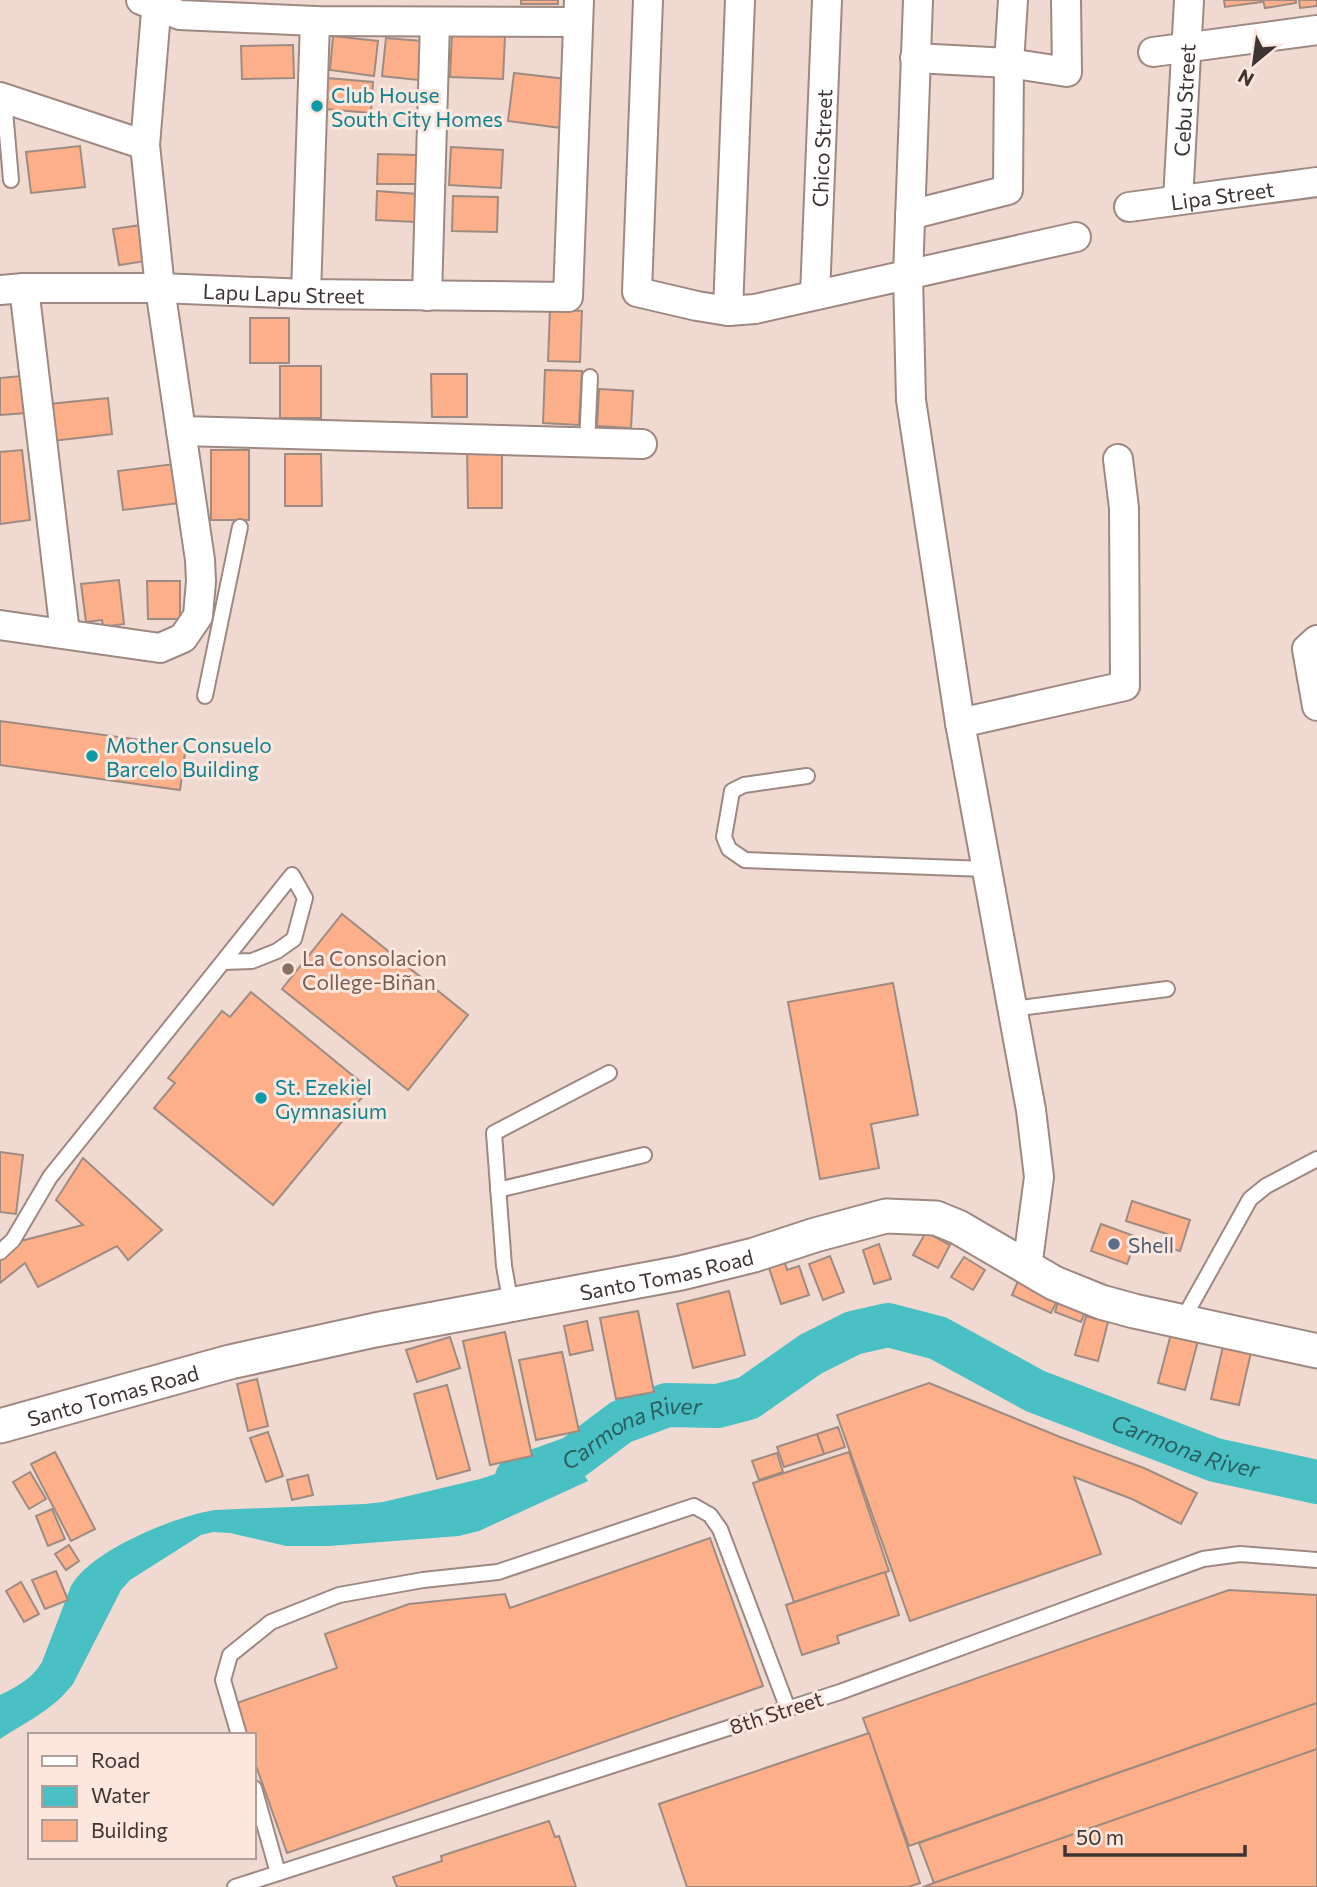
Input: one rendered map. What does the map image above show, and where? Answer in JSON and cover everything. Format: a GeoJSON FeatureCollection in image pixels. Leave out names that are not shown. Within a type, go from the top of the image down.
{"type":"FeatureCollection","features":[{"type":"Feature","properties":{"kind":"street"},"geometry":{"type":"LineString","coordinates":[[648,0],[637,292],[728,311],[755,309],[1076,237]]}},
{"type":"Feature","properties":{"kind":"street"},"geometry":{"type":"LineString","coordinates":[[728,311],[740,0]]}},
{"type":"Feature","properties":{"kind":"street","name":"Chico Street"},"geometry":{"type":"LineString","coordinates":[[815,295],[827,0]]}},
{"type":"Feature","properties":{"kind":"street"},"geometry":{"type":"LineString","coordinates":[[918,0],[908,276],[911,400],[960,723],[1031,1110],[1039,1177],[1027,1268]]}},
{"type":"Feature","properties":{"kind":"street"},"geometry":{"type":"LineString","coordinates":[[910,215],[1008,190],[1009,63],[1013,0]]}},
{"type":"Feature","properties":{"kind":"street"},"geometry":{"type":"LineString","coordinates":[[915,58],[1009,63],[1067,72],[1066,0]]}},
{"type":"Feature","properties":{"kind":"street","name":"Cebu Street"},"geometry":{"type":"LineString","coordinates":[[1178,200],[1189,0]]}},
{"type":"Feature","properties":{"kind":"street"},"geometry":{"type":"LineString","coordinates":[[0,625],[160,648],[205,628],[198,616],[201,581],[160,288],[145,145],[151,2],[180,15],[315,21],[435,22],[578,11]]}},
{"type":"Feature","properties":{"kind":"street","name":"Lapu Lapu Street"},"geometry":{"type":"LineString","coordinates":[[12,289],[160,288],[306,294],[568,297],[578,11]]}},
{"type":"Feature","properties":{"kind":"street"},"geometry":{"type":"LineString","coordinates":[[306,294],[315,21]]}},
{"type":"Feature","properties":{"kind":"street"},"geometry":{"type":"LineString","coordinates":[[427,296],[435,22]]}},
{"type":"Feature","properties":{"kind":"street"},"geometry":{"type":"LineString","coordinates":[[1153,52],[1317,30]]}},
{"type":"Feature","properties":{"kind":"street"},"geometry":{"type":"LineString","coordinates":[[2,98],[145,145]]}},
{"type":"Feature","properties":{"kind":"street","name":"Lipa Street"},"geometry":{"type":"LineString","coordinates":[[1129,207],[1317,182]]}},
{"type":"Feature","properties":{"kind":"street"},"geometry":{"type":"LineString","coordinates":[[12,289],[65,633]]}},
{"type":"Feature","properties":{"kind":"street"},"geometry":{"type":"LineString","coordinates":[[181,431],[642,444]]}},
{"type":"Feature","properties":{"kind":"street"},"geometry":{"type":"LineString","coordinates":[[960,723],[1125,686],[1124,508],[1118,458]]}},
{"type":"Feature","properties":{"kind":"street"},"geometry":{"type":"LineString","coordinates":[[1317,640],[1307,649],[1317,706]]}},
{"type":"Feature","properties":{"kind":"street","name":"Santo Tomas Road"},"geometry":{"type":"LineString","coordinates":[[0,1426],[230,1362],[362,1332],[681,1273],[754,1255],[886,1216],[936,1218],[958,1227],[1054,1283],[1101,1302],[1317,1351]]}},
{"type":"Feature","properties":{"kind":"lane"},"geometry":{"type":"LineString","coordinates":[[2,98],[11,180]]}},
{"type":"Feature","properties":{"kind":"lane"},"geometry":{"type":"LineString","coordinates":[[587,444],[590,377]]}},
{"type":"Feature","properties":{"kind":"lane"},"geometry":{"type":"LineString","coordinates":[[205,695],[205,628],[240,527]]}},
{"type":"Feature","properties":{"kind":"lane"},"geometry":{"type":"LineString","coordinates":[[807,776],[744,785],[732,791],[724,837],[729,849],[745,860],[986,869]]}},
{"type":"Feature","properties":{"kind":"lane"},"geometry":{"type":"LineString","coordinates":[[0,1252],[13,1240],[50,1177],[257,918],[292,875],[305,898],[294,939],[277,951],[252,961],[223,961]]}},
{"type":"Feature","properties":{"kind":"lane"},"geometry":{"type":"LineString","coordinates":[[1012,1009],[1167,989]]}},
{"type":"Feature","properties":{"kind":"lane"},"geometry":{"type":"LineString","coordinates":[[511,1305],[504,1266],[494,1133],[609,1073]]}},
{"type":"Feature","properties":{"kind":"lane"},"geometry":{"type":"LineString","coordinates":[[498,1190],[644,1155]]}},
{"type":"Feature","properties":{"kind":"lane"},"geometry":{"type":"LineString","coordinates":[[1182,1321],[1250,1199],[1266,1186],[1317,1159]]}},
{"type":"Feature","properties":{"kind":"lane"},"geometry":{"type":"LineString","coordinates":[[238,1733],[223,1680],[230,1655],[271,1622],[340,1595],[423,1580],[498,1572],[694,1506],[710,1515],[720,1529],[788,1709]]}},
{"type":"Feature","properties":{"kind":"lane","name":"8th Street"},"geometry":{"type":"LineString","coordinates":[[235,1887],[840,1692],[1203,1559],[1240,1555],[1317,1560]]}},
{"type":"Feature","properties":{"kind":"lane"},"geometry":{"type":"LineString","coordinates":[[256,1795],[278,1873]]}},
{"type":"Feature","properties":{"kind":"water"},"geometry":{"type":"Polygon","coordinates":[[[569,1450],[588,1481],[479,1531],[459,1536],[329,1546],[286,1546],[230,1533],[213,1532],[201,1535],[130,1580],[121,1590],[73,1684],[48,1708],[0,1739],[0,1695],[29,1678],[42,1662],[71,1586],[96,1560],[136,1537],[179,1519],[215,1510],[383,1502],[480,1479],[569,1450]]]}},
{"type":"Feature","properties":{"kind":"building"},"geometry":{"type":"Polygon","coordinates":[[[521,0],[558,0],[558,4],[521,4],[521,0]]]}},
{"type":"Feature","properties":{"kind":"building"},"geometry":{"type":"Polygon","coordinates":[[[1224,0],[1261,0],[1262,2],[1225,7],[1224,0]]]}},
{"type":"Feature","properties":{"kind":"building"},"geometry":{"type":"Polygon","coordinates":[[[1263,0],[1296,0],[1296,3],[1265,8],[1263,0]]]}},
{"type":"Feature","properties":{"kind":"building"},"geometry":{"type":"Polygon","coordinates":[[[1299,0],[1317,0],[1317,6],[1300,8],[1299,0]]]}},
{"type":"Feature","properties":{"kind":"building"},"geometry":{"type":"Polygon","coordinates":[[[452,33],[505,36],[503,79],[450,77],[452,33]]]}},
{"type":"Feature","properties":{"kind":"building"},"geometry":{"type":"Polygon","coordinates":[[[333,36],[378,41],[374,76],[330,70],[333,36]]]}},
{"type":"Feature","properties":{"kind":"building"},"geometry":{"type":"Polygon","coordinates":[[[386,38],[422,41],[418,80],[382,76],[386,38]]]}},
{"type":"Feature","properties":{"kind":"building"},"geometry":{"type":"Polygon","coordinates":[[[293,45],[294,78],[242,79],[241,46],[293,45]]]}},
{"type":"Feature","properties":{"kind":"building"},"geometry":{"type":"Polygon","coordinates":[[[514,73],[566,79],[561,128],[508,121],[514,73]]]}},
{"type":"Feature","properties":{"kind":"building"},"geometry":{"type":"Polygon","coordinates":[[[327,78],[373,82],[371,113],[325,109],[327,78]]]}},
{"type":"Feature","properties":{"kind":"building"},"geometry":{"type":"Polygon","coordinates":[[[80,146],[85,187],[31,193],[26,152],[80,146]]]}},
{"type":"Feature","properties":{"kind":"building"},"geometry":{"type":"Polygon","coordinates":[[[451,147],[503,150],[501,188],[449,185],[451,147]]]}},
{"type":"Feature","properties":{"kind":"building"},"geometry":{"type":"Polygon","coordinates":[[[378,154],[418,155],[418,184],[377,184],[378,154]]]}},
{"type":"Feature","properties":{"kind":"building"},"geometry":{"type":"Polygon","coordinates":[[[377,191],[417,194],[415,222],[376,220],[377,191]]]}},
{"type":"Feature","properties":{"kind":"building"},"geometry":{"type":"Polygon","coordinates":[[[453,196],[498,197],[497,232],[452,231],[453,196]]]}},
{"type":"Feature","properties":{"kind":"building"},"geometry":{"type":"Polygon","coordinates":[[[141,225],[146,261],[119,265],[113,229],[141,225]]]}},
{"type":"Feature","properties":{"kind":"building"},"geometry":{"type":"Polygon","coordinates":[[[550,309],[582,311],[580,362],[548,361],[550,309]]]}},
{"type":"Feature","properties":{"kind":"building"},"geometry":{"type":"Polygon","coordinates":[[[250,318],[289,318],[289,363],[250,363],[250,318]]]}},
{"type":"Feature","properties":{"kind":"building"},"geometry":{"type":"Polygon","coordinates":[[[280,366],[321,366],[321,418],[280,418],[280,366]]]}},
{"type":"Feature","properties":{"kind":"building"},"geometry":{"type":"Polygon","coordinates":[[[545,370],[582,371],[579,425],[543,423],[545,370]]]}},
{"type":"Feature","properties":{"kind":"building"},"geometry":{"type":"Polygon","coordinates":[[[431,374],[467,374],[467,417],[432,417],[431,374]]]}},
{"type":"Feature","properties":{"kind":"building"},"geometry":{"type":"Polygon","coordinates":[[[21,376],[26,413],[0,415],[0,378],[21,376]]]}},
{"type":"Feature","properties":{"kind":"building"},"geometry":{"type":"Polygon","coordinates":[[[599,389],[633,391],[631,428],[597,426],[599,389]]]}},
{"type":"Feature","properties":{"kind":"building"},"geometry":{"type":"Polygon","coordinates":[[[108,398],[112,434],[53,441],[49,404],[108,398]]]}},
{"type":"Feature","properties":{"kind":"building"},"geometry":{"type":"Polygon","coordinates":[[[467,449],[502,449],[502,508],[468,508],[467,449]]]}},
{"type":"Feature","properties":{"kind":"building"},"geometry":{"type":"Polygon","coordinates":[[[22,450],[30,520],[0,524],[0,452],[22,450]]]}},
{"type":"Feature","properties":{"kind":"building"},"geometry":{"type":"Polygon","coordinates":[[[211,450],[249,450],[249,520],[211,520],[211,450]]]}},
{"type":"Feature","properties":{"kind":"building"},"geometry":{"type":"Polygon","coordinates":[[[285,454],[321,454],[322,506],[285,506],[285,454]]]}},
{"type":"Feature","properties":{"kind":"building"},"geometry":{"type":"Polygon","coordinates":[[[174,464],[180,503],[123,510],[118,471],[174,464]]]}},
{"type":"Feature","properties":{"kind":"building"},"geometry":{"type":"Polygon","coordinates":[[[119,580],[124,624],[103,627],[102,620],[86,622],[81,584],[119,580]]]}},
{"type":"Feature","properties":{"kind":"building"},"geometry":{"type":"Polygon","coordinates":[[[147,581],[180,581],[180,619],[148,619],[147,581]]]}},
{"type":"Feature","properties":{"kind":"building","name":"Mother Consuelo Barcelo Building"},"geometry":{"type":"Polygon","coordinates":[[[0,721],[186,746],[180,790],[0,765],[0,721]]]}},
{"type":"Feature","properties":{"kind":"building"},"geometry":{"type":"Polygon","coordinates":[[[342,914],[468,1015],[408,1090],[282,989],[342,914]]]}},
{"type":"Feature","properties":{"kind":"building"},"geometry":{"type":"Polygon","coordinates":[[[893,983],[918,1115],[871,1124],[879,1168],[820,1179],[788,1002],[893,983]]]}},
{"type":"Feature","properties":{"kind":"building","name":"St. Ezekiel Gymnasium"},"geometry":{"type":"Polygon","coordinates":[[[251,992],[369,1089],[273,1205],[154,1108],[175,1083],[168,1078],[222,1011],[230,1017],[251,992]]]}},
{"type":"Feature","properties":{"kind":"building"},"geometry":{"type":"Polygon","coordinates":[[[0,1152],[23,1155],[16,1214],[0,1212],[0,1152]]]}},
{"type":"Feature","properties":{"kind":"building"},"geometry":{"type":"Polygon","coordinates":[[[83,1158],[162,1230],[128,1260],[117,1246],[38,1287],[25,1263],[0,1283],[0,1255],[13,1243],[83,1225],[56,1200],[83,1158]]]}},
{"type":"Feature","properties":{"kind":"building"},"geometry":{"type":"Polygon","coordinates":[[[1132,1201],[1190,1220],[1180,1251],[1163,1246],[1167,1234],[1126,1221],[1132,1201]]]}},
{"type":"Feature","properties":{"kind":"building","name":"Shell"},"geometry":{"type":"Polygon","coordinates":[[[1101,1224],[1137,1237],[1127,1264],[1091,1251],[1101,1224]]]}},
{"type":"Feature","properties":{"kind":"building"},"geometry":{"type":"Polygon","coordinates":[[[926,1232],[950,1245],[938,1268],[913,1255],[926,1232]]]}},
{"type":"Feature","properties":{"kind":"building"},"geometry":{"type":"Polygon","coordinates":[[[879,1244],[891,1279],[874,1284],[863,1250],[879,1244]]]}},
{"type":"Feature","properties":{"kind":"building"},"geometry":{"type":"Polygon","coordinates":[[[830,1256],[844,1292],[823,1300],[809,1264],[830,1256]]]}},
{"type":"Feature","properties":{"kind":"building"},"geometry":{"type":"Polygon","coordinates":[[[964,1257],[985,1270],[973,1290],[951,1277],[964,1257]]]}},
{"type":"Feature","properties":{"kind":"building"},"geometry":{"type":"Polygon","coordinates":[[[785,1263],[787,1270],[799,1266],[809,1295],[781,1304],[769,1268],[785,1263]]]}},
{"type":"Feature","properties":{"kind":"building"},"geometry":{"type":"Polygon","coordinates":[[[1018,1281],[1058,1299],[1051,1313],[1012,1295],[1018,1281]]]}},
{"type":"Feature","properties":{"kind":"building"},"geometry":{"type":"Polygon","coordinates":[[[729,1291],[745,1355],[693,1368],[677,1304],[729,1291]]]}},
{"type":"Feature","properties":{"kind":"building"},"geometry":{"type":"Polygon","coordinates":[[[1058,1302],[1085,1312],[1081,1322],[1055,1312],[1058,1302]]]}},
{"type":"Feature","properties":{"kind":"building"},"geometry":{"type":"Polygon","coordinates":[[[638,1311],[654,1392],[616,1399],[600,1318],[638,1311]]]}},
{"type":"Feature","properties":{"kind":"building"},"geometry":{"type":"Polygon","coordinates":[[[1086,1316],[1108,1322],[1098,1361],[1075,1355],[1086,1316]]]}},
{"type":"Feature","properties":{"kind":"building"},"geometry":{"type":"Polygon","coordinates":[[[587,1321],[593,1350],[570,1355],[564,1326],[587,1321]]]}},
{"type":"Feature","properties":{"kind":"building"},"geometry":{"type":"Polygon","coordinates":[[[1172,1330],[1199,1337],[1185,1390],[1158,1383],[1172,1330]]]}},
{"type":"Feature","properties":{"kind":"building"},"geometry":{"type":"Polygon","coordinates":[[[505,1332],[532,1456],[490,1465],[463,1341],[505,1332]]]}},
{"type":"Feature","properties":{"kind":"building"},"geometry":{"type":"Polygon","coordinates":[[[450,1337],[460,1368],[417,1382],[406,1350],[450,1337]]]}},
{"type":"Feature","properties":{"kind":"building"},"geometry":{"type":"Polygon","coordinates":[[[1224,1342],[1252,1348],[1239,1405],[1211,1399],[1224,1342]]]}},
{"type":"Feature","properties":{"kind":"building"},"geometry":{"type":"Polygon","coordinates":[[[562,1352],[579,1431],[536,1440],[519,1360],[562,1352]]]}},
{"type":"Feature","properties":{"kind":"building"},"geometry":{"type":"Polygon","coordinates":[[[257,1379],[268,1426],[248,1431],[237,1384],[257,1379]]]}},
{"type":"Feature","properties":{"kind":"building"},"geometry":{"type":"Polygon","coordinates":[[[929,1383],[1144,1468],[1197,1493],[1181,1524],[1132,1499],[1074,1477],[1101,1554],[910,1621],[837,1415],[929,1383]]]}},
{"type":"Feature","properties":{"kind":"building"},"geometry":{"type":"Polygon","coordinates":[[[447,1385],[470,1470],[437,1479],[414,1394],[447,1385]]]}},
{"type":"Feature","properties":{"kind":"building"},"geometry":{"type":"Polygon","coordinates":[[[838,1427],[845,1447],[824,1454],[817,1434],[838,1427]]]}},
{"type":"Feature","properties":{"kind":"building"},"geometry":{"type":"Polygon","coordinates":[[[268,1432],[283,1476],[266,1482],[250,1438],[268,1432]]]}},
{"type":"Feature","properties":{"kind":"building"},"geometry":{"type":"Polygon","coordinates":[[[817,1434],[824,1454],[784,1467],[777,1447],[817,1434]]]}},
{"type":"Feature","properties":{"kind":"building"},"geometry":{"type":"Polygon","coordinates":[[[55,1452],[95,1529],[71,1541],[31,1464],[55,1452]]]}},
{"type":"Feature","properties":{"kind":"building"},"geometry":{"type":"Polygon","coordinates":[[[849,1452],[889,1571],[794,1602],[753,1483],[849,1452]]]}},
{"type":"Feature","properties":{"kind":"building"},"geometry":{"type":"Polygon","coordinates":[[[777,1453],[783,1472],[759,1480],[752,1461],[777,1453]]]}},
{"type":"Feature","properties":{"kind":"building"},"geometry":{"type":"Polygon","coordinates":[[[30,1472],[46,1499],[29,1509],[13,1482],[30,1472]]]}},
{"type":"Feature","properties":{"kind":"building"},"geometry":{"type":"Polygon","coordinates":[[[308,1475],[313,1495],[292,1500],[287,1480],[308,1475]]]}},
{"type":"Feature","properties":{"kind":"building"},"geometry":{"type":"Polygon","coordinates":[[[52,1509],[65,1539],[48,1546],[36,1516],[52,1509]]]}},
{"type":"Feature","properties":{"kind":"building"},"geometry":{"type":"Polygon","coordinates":[[[710,1538],[763,1686],[287,1853],[256,1766],[256,1733],[244,1733],[234,1704],[337,1668],[325,1634],[409,1604],[505,1594],[510,1608],[710,1538]]]}},
{"type":"Feature","properties":{"kind":"building"},"geometry":{"type":"Polygon","coordinates":[[[69,1545],[79,1561],[66,1570],[55,1554],[69,1545]]]}},
{"type":"Feature","properties":{"kind":"building"},"geometry":{"type":"Polygon","coordinates":[[[56,1571],[68,1600],[45,1609],[32,1580],[56,1571]]]}},
{"type":"Feature","properties":{"kind":"building"},"geometry":{"type":"Polygon","coordinates":[[[885,1572],[899,1615],[837,1636],[839,1643],[802,1655],[786,1605],[885,1572]]]}},
{"type":"Feature","properties":{"kind":"building"},"geometry":{"type":"Polygon","coordinates":[[[21,1582],[39,1614],[24,1622],[6,1591],[21,1582]]]}},
{"type":"Feature","properties":{"kind":"building"},"geometry":{"type":"Polygon","coordinates":[[[1229,1590],[1317,1595],[1317,1703],[909,1846],[863,1718],[1229,1590]]]}},
{"type":"Feature","properties":{"kind":"building"},"geometry":{"type":"Polygon","coordinates":[[[1317,1703],[1317,1749],[934,1883],[919,1843],[1317,1703]]]}},
{"type":"Feature","properties":{"kind":"building"},"geometry":{"type":"Polygon","coordinates":[[[869,1733],[920,1883],[908,1887],[687,1887],[659,1804],[869,1733]]]}},
{"type":"Feature","properties":{"kind":"building"},"geometry":{"type":"Polygon","coordinates":[[[1317,1749],[1317,1887],[923,1887],[934,1883],[1317,1749]]]}},
{"type":"Feature","properties":{"kind":"building"},"geometry":{"type":"Polygon","coordinates":[[[549,1821],[555,1837],[559,1836],[576,1887],[397,1887],[393,1877],[442,1861],[441,1856],[549,1821]]]}},
{"type":"Feature","properties":{"kind":"waterway","name":"Carmona River"},"geometry":{"type":"LineString","coordinates":[[517,1478],[573,1458],[621,1422],[667,1405],[718,1406],[748,1398],[811,1354],[853,1333],[888,1325],[938,1338],[1035,1391],[1215,1460],[1317,1482]]}},
{"type":"Feature","properties":{"kind":"place","name":"Club House South City Homes"},"geometry":{"type":"Point","coordinates":[317,106]}},
{"type":"Feature","properties":{"kind":"place","name":"Mother Consuelo Barcelo Building"},"geometry":{"type":"Point","coordinates":[92,756]}},
{"type":"Feature","properties":{"kind":"place","name":"La Consolacion College-Biñan"},"geometry":{"type":"Point","coordinates":[288,969]}},
{"type":"Feature","properties":{"kind":"place","name":"St. Ezekiel Gymnasium"},"geometry":{"type":"Point","coordinates":[261,1098]}},
{"type":"Feature","properties":{"kind":"place","name":"Shell"},"geometry":{"type":"Point","coordinates":[1114,1244]}}]}
